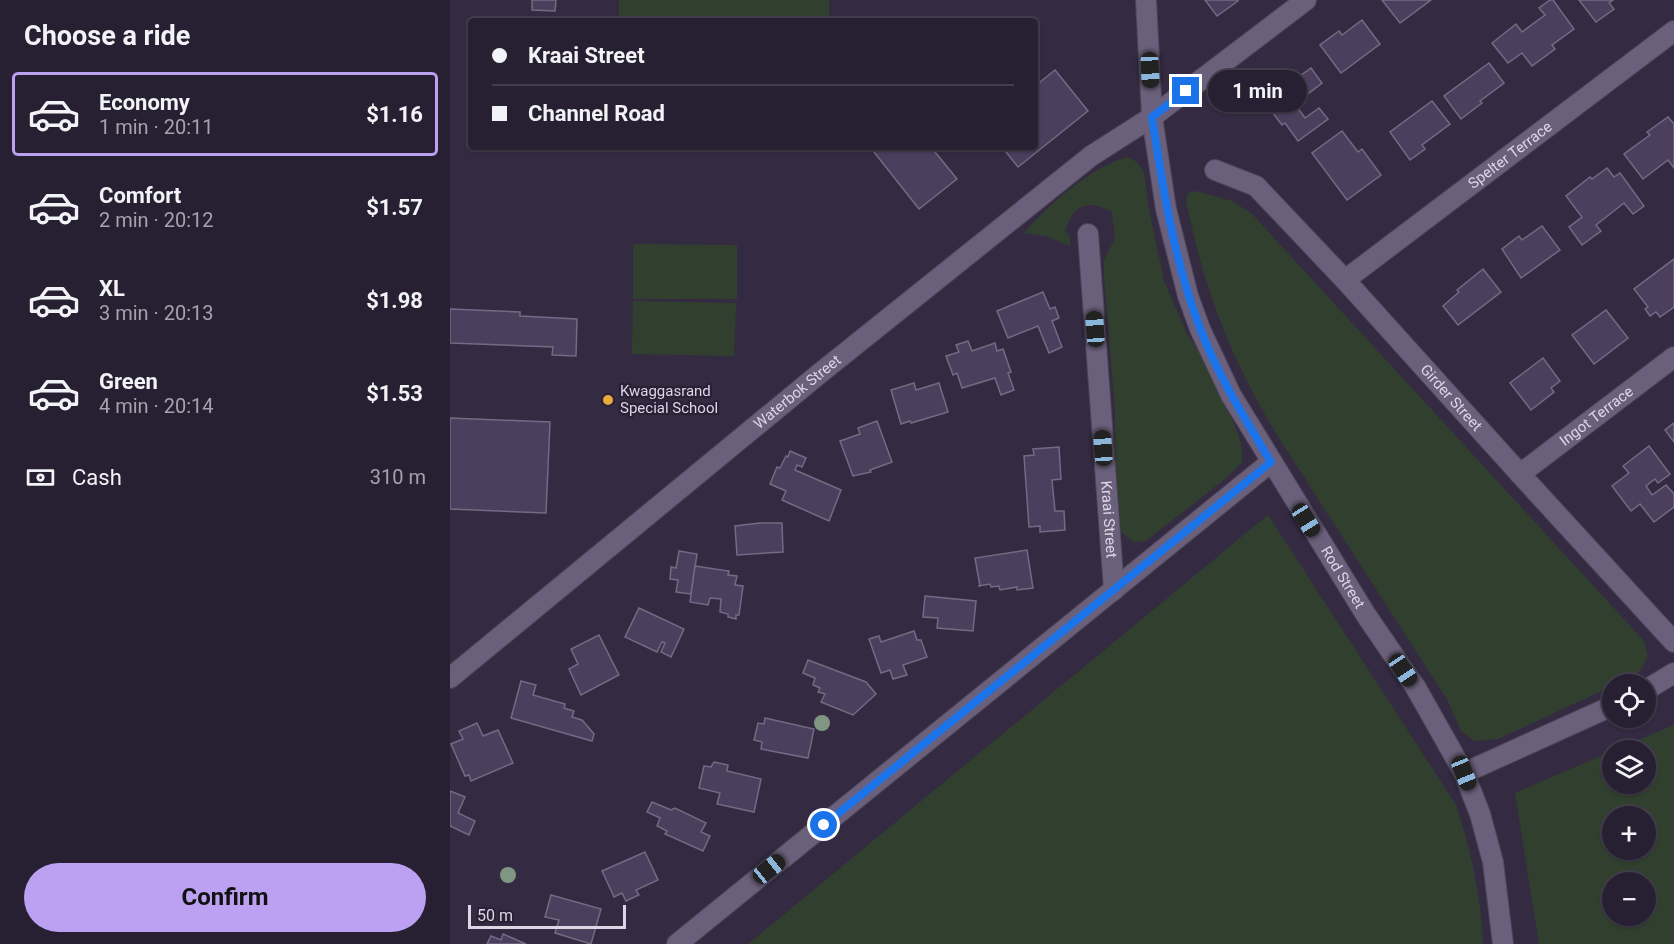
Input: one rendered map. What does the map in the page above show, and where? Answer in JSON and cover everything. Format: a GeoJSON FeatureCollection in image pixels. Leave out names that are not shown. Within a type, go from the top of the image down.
{"type":"FeatureCollection","features":[{"type":"Feature","properties":{"kind":"street","name":"Rod Street"},"geometry":{"type":"LineString","coordinates":[[1146,0],[1152,117],[1166,209],[1188,296],[1210,352],[1231,395],[1366,615],[1416,688],[1464,773],[1480,814],[1493,862],[1503,944]]}},
{"type":"Feature","properties":{"kind":"street","name":"Waterbok Street"},"geometry":{"type":"LineString","coordinates":[[450,678],[809,381],[1091,156],[1152,117],[1306,0]]}},
{"type":"Feature","properties":{"kind":"street","name":"Spelter Terrace"},"geometry":{"type":"LineString","coordinates":[[1345,280],[1674,32]]}},
{"type":"Feature","properties":{"kind":"street","name":"Girder Street"},"geometry":{"type":"LineString","coordinates":[[1215,170],[1256,186],[1345,280],[1674,642]]}},
{"type":"Feature","properties":{"kind":"street","name":"Kraai Street"},"geometry":{"type":"LineString","coordinates":[[1088,234],[1114,590]]}},
{"type":"Feature","properties":{"kind":"street","name":"Ingot Terrace"},"geometry":{"type":"LineString","coordinates":[[1520,474],[1674,357]]}},
{"type":"Feature","properties":{"kind":"street","name":"Kraai Street"},"geometry":{"type":"LineString","coordinates":[[677,944],[1271,462]]}},
{"type":"Feature","properties":{"kind":"street"},"geometry":{"type":"LineString","coordinates":[[1656,684],[1674,673]]}},
{"type":"Feature","properties":{"kind":"street"},"geometry":{"type":"LineString","coordinates":[[1464,773],[1602,711]]}},
{"type":"Feature","properties":{"kind":"green space"},"geometry":{"type":"Polygon","coordinates":[[[619,0],[829,0],[829,18],[619,18],[619,0]]]}},
{"type":"Feature","properties":{"kind":"green space"},"geometry":{"type":"Polygon","coordinates":[[[1127,157],[1137,162],[1144,172],[1164,281],[1187,334],[1211,369],[1242,448],[1242,462],[1226,478],[1146,541],[1134,542],[1121,532],[1115,452],[1115,411],[1104,275],[1104,260],[1115,239],[1112,212],[1089,205],[1078,209],[1065,230],[1070,238],[1070,246],[1046,236],[1024,233],[1045,211],[1084,178],[1127,157]]]}},
{"type":"Feature","properties":{"kind":"green space"},"geometry":{"type":"Polygon","coordinates":[[[1196,191],[1232,201],[1252,214],[1644,641],[1648,656],[1636,674],[1602,674],[1602,691],[1498,739],[1474,741],[1461,731],[1448,701],[1279,438],[1247,380],[1221,323],[1201,264],[1186,200],[1188,193],[1196,191]]]}},
{"type":"Feature","properties":{"kind":"green space"},"geometry":{"type":"Polygon","coordinates":[[[633,244],[737,245],[737,299],[633,299],[633,244]]]}},
{"type":"Feature","properties":{"kind":"green space"},"geometry":{"type":"Polygon","coordinates":[[[633,301],[736,303],[734,356],[632,354],[633,301]]]}},
{"type":"Feature","properties":{"kind":"green space"},"geometry":{"type":"Polygon","coordinates":[[[1268,515],[1456,805],[1474,874],[1483,944],[748,944],[1268,515]]]}},
{"type":"Feature","properties":{"kind":"green space"},"geometry":{"type":"Polygon","coordinates":[[[1674,725],[1674,944],[1539,944],[1515,793],[1602,755],[1602,794],[1656,794],[1656,740],[1639,740],[1674,725]]]}},
{"type":"Feature","properties":{"kind":"building"},"geometry":{"type":"Polygon","coordinates":[[[532,0],[556,0],[555,11],[532,10],[532,0]]]}},
{"type":"Feature","properties":{"kind":"building"},"geometry":{"type":"Polygon","coordinates":[[[1205,0],[1237,0],[1238,1],[1217,16],[1205,0]]]}},
{"type":"Feature","properties":{"kind":"building"},"geometry":{"type":"Polygon","coordinates":[[[1382,0],[1431,0],[1400,23],[1382,0]]]}},
{"type":"Feature","properties":{"kind":"building"},"geometry":{"type":"Polygon","coordinates":[[[1553,0],[1574,29],[1552,45],[1555,49],[1532,66],[1522,53],[1508,63],[1492,43],[1516,24],[1522,32],[1545,15],[1539,8],[1553,0]]]}},
{"type":"Feature","properties":{"kind":"building"},"geometry":{"type":"Polygon","coordinates":[[[1579,0],[1613,0],[1609,3],[1614,9],[1596,22],[1579,0]]]}},
{"type":"Feature","properties":{"kind":"building"},"geometry":{"type":"Polygon","coordinates":[[[1362,20],[1380,44],[1341,73],[1320,45],[1339,31],[1342,35],[1362,20]]]}},
{"type":"Feature","properties":{"kind":"building"},"geometry":{"type":"Polygon","coordinates":[[[1489,63],[1504,83],[1461,119],[1444,96],[1489,63]]]}},
{"type":"Feature","properties":{"kind":"building"},"geometry":{"type":"Polygon","coordinates":[[[1311,68],[1322,83],[1304,97],[1306,100],[1297,107],[1305,118],[1319,108],[1328,119],[1298,141],[1285,123],[1282,125],[1269,108],[1272,106],[1263,93],[1278,81],[1283,88],[1311,68]]]}},
{"type":"Feature","properties":{"kind":"building"},"geometry":{"type":"Polygon","coordinates":[[[1055,70],[1088,111],[1018,167],[1004,150],[1038,150],[1038,84],[1055,70]]]}},
{"type":"Feature","properties":{"kind":"building"},"geometry":{"type":"Polygon","coordinates":[[[1432,101],[1450,124],[1422,145],[1425,149],[1410,160],[1390,132],[1432,101]]]}},
{"type":"Feature","properties":{"kind":"building"},"geometry":{"type":"Polygon","coordinates":[[[1668,117],[1674,124],[1674,168],[1668,160],[1643,179],[1624,154],[1650,135],[1647,132],[1668,117]]]}},
{"type":"Feature","properties":{"kind":"building"},"geometry":{"type":"Polygon","coordinates":[[[1342,131],[1358,152],[1362,149],[1381,175],[1347,200],[1312,153],[1342,131]]]}},
{"type":"Feature","properties":{"kind":"building"},"geometry":{"type":"Polygon","coordinates":[[[872,150],[933,150],[957,179],[919,209],[872,150]]]}},
{"type":"Feature","properties":{"kind":"building"},"geometry":{"type":"Polygon","coordinates":[[[1607,168],[1614,177],[1620,173],[1644,206],[1633,214],[1624,203],[1596,225],[1601,231],[1582,245],[1569,227],[1582,217],[1566,196],[1590,177],[1592,179],[1607,168]]]}},
{"type":"Feature","properties":{"kind":"building"},"geometry":{"type":"Polygon","coordinates":[[[1542,226],[1560,250],[1521,278],[1502,249],[1519,236],[1522,240],[1542,226]]]}},
{"type":"Feature","properties":{"kind":"building"},"geometry":{"type":"Polygon","coordinates":[[[1674,259],[1674,307],[1660,317],[1656,312],[1650,316],[1645,309],[1648,307],[1634,289],[1674,259]]]}},
{"type":"Feature","properties":{"kind":"building"},"geometry":{"type":"Polygon","coordinates":[[[1483,269],[1501,292],[1458,325],[1443,306],[1459,292],[1457,290],[1483,269]]]}},
{"type":"Feature","properties":{"kind":"building"},"geometry":{"type":"Polygon","coordinates":[[[1043,292],[1050,309],[1055,307],[1059,318],[1052,321],[1062,347],[1049,353],[1038,326],[1008,338],[997,311],[1043,292]]]}},
{"type":"Feature","properties":{"kind":"building"},"geometry":{"type":"Polygon","coordinates":[[[450,309],[520,312],[520,316],[577,319],[576,356],[552,355],[553,347],[450,343],[450,309]]]}},
{"type":"Feature","properties":{"kind":"building"},"geometry":{"type":"Polygon","coordinates":[[[1606,310],[1628,338],[1594,364],[1572,335],[1606,310]]]}},
{"type":"Feature","properties":{"kind":"building"},"geometry":{"type":"Polygon","coordinates":[[[968,341],[972,351],[995,343],[997,351],[1003,349],[1014,390],[1001,395],[995,378],[962,388],[957,373],[953,375],[946,356],[959,352],[956,345],[968,341]]]}},
{"type":"Feature","properties":{"kind":"building"},"geometry":{"type":"Polygon","coordinates":[[[1543,358],[1560,381],[1551,388],[1554,392],[1531,410],[1510,383],[1543,358]]]}},
{"type":"Feature","properties":{"kind":"building"},"geometry":{"type":"Polygon","coordinates":[[[914,383],[916,390],[939,383],[948,412],[901,424],[891,390],[914,383]]]}},
{"type":"Feature","properties":{"kind":"building"},"geometry":{"type":"Polygon","coordinates":[[[450,418],[550,422],[546,513],[450,509],[450,418]]]}},
{"type":"Feature","properties":{"kind":"building"},"geometry":{"type":"Polygon","coordinates":[[[877,421],[892,462],[870,470],[871,472],[853,476],[840,441],[860,434],[858,428],[877,421]]]}},
{"type":"Feature","properties":{"kind":"building"},"geometry":{"type":"Polygon","coordinates":[[[1674,423],[1674,442],[1665,430],[1674,423]]]}},
{"type":"Feature","properties":{"kind":"building"},"geometry":{"type":"Polygon","coordinates":[[[1649,446],[1670,474],[1658,483],[1655,479],[1646,486],[1652,495],[1666,485],[1674,494],[1674,507],[1654,522],[1640,504],[1631,511],[1612,486],[1629,473],[1623,466],[1649,446]]]}},
{"type":"Feature","properties":{"kind":"building"},"geometry":{"type":"Polygon","coordinates":[[[1059,447],[1061,479],[1052,480],[1055,511],[1064,511],[1065,530],[1040,532],[1040,526],[1029,527],[1024,456],[1034,455],[1033,449],[1059,447]]]}},
{"type":"Feature","properties":{"kind":"building"},"geometry":{"type":"Polygon","coordinates":[[[790,451],[806,458],[802,467],[797,465],[795,470],[841,490],[829,521],[782,500],[786,491],[770,484],[777,467],[780,468],[790,451]]]}},
{"type":"Feature","properties":{"kind":"building"},"geometry":{"type":"Polygon","coordinates":[[[782,523],[783,552],[737,555],[735,526],[782,523]]]}},
{"type":"Feature","properties":{"kind":"building"},"geometry":{"type":"Polygon","coordinates":[[[1027,550],[1033,588],[1017,590],[1017,587],[1000,590],[999,586],[991,587],[990,584],[980,586],[975,558],[1027,550]]]}},
{"type":"Feature","properties":{"kind":"building"},"geometry":{"type":"Polygon","coordinates":[[[679,551],[697,554],[691,594],[676,592],[678,580],[670,579],[671,567],[676,568],[679,551]]]}},
{"type":"Feature","properties":{"kind":"building"},"geometry":{"type":"Polygon","coordinates":[[[695,566],[729,571],[728,575],[737,576],[735,585],[743,586],[739,615],[736,615],[736,619],[720,612],[721,599],[710,598],[708,605],[690,602],[695,566]]]}},
{"type":"Feature","properties":{"kind":"building"},"geometry":{"type":"Polygon","coordinates":[[[925,596],[976,601],[973,631],[937,628],[938,618],[923,617],[925,596]]]}},
{"type":"Feature","properties":{"kind":"building"},"geometry":{"type":"Polygon","coordinates":[[[639,608],[684,629],[671,657],[661,652],[665,643],[662,642],[657,652],[625,637],[639,608]]]}},
{"type":"Feature","properties":{"kind":"building"},"geometry":{"type":"Polygon","coordinates":[[[914,631],[917,640],[921,640],[927,657],[903,665],[907,675],[893,679],[890,670],[881,673],[869,639],[879,636],[881,642],[914,631]]]}},
{"type":"Feature","properties":{"kind":"building"},"geometry":{"type":"Polygon","coordinates":[[[599,635],[619,675],[581,695],[569,669],[578,664],[571,649],[599,635]]]}},
{"type":"Feature","properties":{"kind":"building"},"geometry":{"type":"Polygon","coordinates":[[[808,660],[866,682],[876,694],[853,715],[821,702],[825,694],[818,692],[820,688],[813,685],[815,678],[803,673],[808,660]]]}},
{"type":"Feature","properties":{"kind":"building"},"geometry":{"type":"Polygon","coordinates":[[[521,681],[536,685],[533,695],[565,704],[564,708],[574,711],[572,717],[582,720],[594,734],[592,741],[511,718],[521,681]]]}},
{"type":"Feature","properties":{"kind":"building"},"geometry":{"type":"Polygon","coordinates":[[[765,718],[814,729],[808,758],[761,749],[762,742],[754,740],[758,723],[764,724],[765,718]]]}},
{"type":"Feature","properties":{"kind":"building"},"geometry":{"type":"Polygon","coordinates":[[[477,723],[483,736],[498,730],[513,763],[471,781],[469,775],[465,776],[451,744],[463,739],[459,731],[477,723]]]}},
{"type":"Feature","properties":{"kind":"building"},"geometry":{"type":"Polygon","coordinates":[[[714,762],[728,765],[727,771],[761,779],[754,812],[717,804],[720,793],[699,788],[704,766],[711,767],[714,762]]]}},
{"type":"Feature","properties":{"kind":"building"},"geometry":{"type":"Polygon","coordinates":[[[450,791],[465,797],[458,813],[475,821],[469,835],[450,826],[450,791]]]}},
{"type":"Feature","properties":{"kind":"building"},"geometry":{"type":"Polygon","coordinates":[[[652,802],[671,810],[675,808],[706,823],[701,832],[710,836],[703,851],[665,834],[667,831],[657,826],[660,818],[647,812],[652,802]]]}},
{"type":"Feature","properties":{"kind":"building"},"geometry":{"type":"Polygon","coordinates":[[[645,852],[658,880],[636,890],[639,895],[626,901],[622,893],[614,897],[602,871],[645,852]]]}},
{"type":"Feature","properties":{"kind":"building"},"geometry":{"type":"Polygon","coordinates":[[[551,895],[601,909],[591,944],[555,933],[559,920],[545,917],[551,895]]]}},
{"type":"Feature","properties":{"kind":"building"},"geometry":{"type":"Polygon","coordinates":[[[503,934],[526,944],[487,944],[491,936],[501,940],[503,934]]]}},
{"type":"Feature","properties":{"kind":"place","name":"Kwaggasrand Special School"},"geometry":{"type":"Point","coordinates":[608,400]}},
{"type":"Feature","properties":{"kind":"route"},"geometry":{"type":"LineString","coordinates":[[824,825],[1271,462],[1231,395],[1205,340],[1188,296],[1166,209],[1152,117],[1186,91]]}}]}
